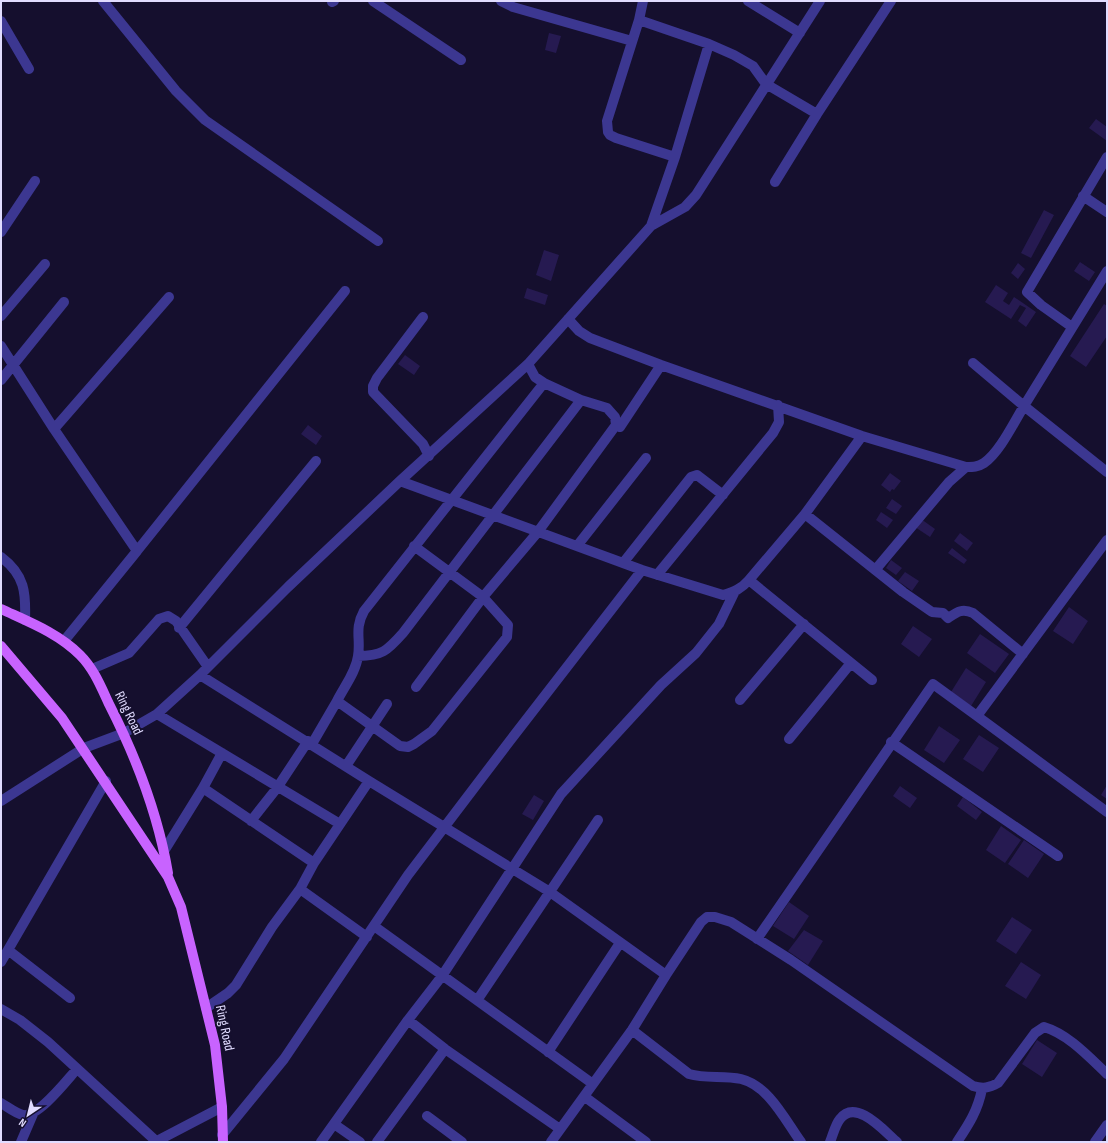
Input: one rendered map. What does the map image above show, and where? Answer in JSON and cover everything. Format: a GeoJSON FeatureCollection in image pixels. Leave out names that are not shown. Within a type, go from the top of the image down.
{"type":"FeatureCollection","features":[{"type":"Feature","properties":{"kind":"main road","name":"Ring Road"},"geometry":{"type":"LineString","coordinates":[[1,610],[25,620],[64,641],[92,669],[124,733],[137,764],[164,851],[168,877]]}},
{"type":"Feature","properties":{"kind":"main road","name":"Ring Road"},"geometry":{"type":"LineString","coordinates":[[1,646],[38,688],[84,748],[168,877],[181,907],[215,1045],[222,1107],[222,1139]]}},
{"type":"Feature","properties":{"kind":"street"},"geometry":{"type":"LineString","coordinates":[[103,1],[176,91],[205,120],[378,241]]}},
{"type":"Feature","properties":{"kind":"street"},"geometry":{"type":"LineString","coordinates":[[373,1],[461,60]]}},
{"type":"Feature","properties":{"kind":"street"},"geometry":{"type":"LineString","coordinates":[[502,1],[513,6],[632,41]]}},
{"type":"Feature","properties":{"kind":"street"},"geometry":{"type":"LineString","coordinates":[[643,1],[639,20],[607,121],[608,132],[616,138],[675,157]]}},
{"type":"Feature","properties":{"kind":"street"},"geometry":{"type":"LineString","coordinates":[[748,1],[800,34]]}},
{"type":"Feature","properties":{"kind":"street"},"geometry":{"type":"LineString","coordinates":[[1,801],[84,748],[124,733],[157,714],[200,675],[288,587],[400,481],[528,364],[651,226],[685,207],[696,195],[820,1]]}},
{"type":"Feature","properties":{"kind":"street"},"geometry":{"type":"LineString","coordinates":[[775,182],[816,114],[891,1]]}},
{"type":"Feature","properties":{"kind":"street"},"geometry":{"type":"LineString","coordinates":[[639,20],[709,44],[753,66],[766,84],[816,114]]}},
{"type":"Feature","properties":{"kind":"street"},"geometry":{"type":"LineString","coordinates":[[1,21],[29,69]]}},
{"type":"Feature","properties":{"kind":"street"},"geometry":{"type":"LineString","coordinates":[[651,226],[675,157],[709,44]]}},
{"type":"Feature","properties":{"kind":"street"},"geometry":{"type":"LineString","coordinates":[[1072,327],[1041,305],[1027,292],[1107,157]]}},
{"type":"Feature","properties":{"kind":"street"},"geometry":{"type":"LineString","coordinates":[[1,232],[35,181]]}},
{"type":"Feature","properties":{"kind":"street"},"geometry":{"type":"LineString","coordinates":[[1083,196],[1107,212]]}},
{"type":"Feature","properties":{"kind":"street"},"geometry":{"type":"LineString","coordinates":[[1,316],[45,264]]}},
{"type":"Feature","properties":{"kind":"street"},"geometry":{"type":"LineString","coordinates":[[568,319],[579,331],[590,338],[661,365],[778,405],[862,436],[966,467],[976,467],[984,464],[991,456],[1024,406],[1107,271]]}},
{"type":"Feature","properties":{"kind":"street"},"geometry":{"type":"LineString","coordinates":[[64,641],[345,290]]}},
{"type":"Feature","properties":{"kind":"street"},"geometry":{"type":"LineString","coordinates":[[54,429],[169,297]]}},
{"type":"Feature","properties":{"kind":"street"},"geometry":{"type":"LineString","coordinates":[[1,380],[64,302]]}},
{"type":"Feature","properties":{"kind":"street"},"geometry":{"type":"LineString","coordinates":[[423,317],[377,378],[373,386],[373,392],[423,444],[429,456]]}},
{"type":"Feature","properties":{"kind":"street"},"geometry":{"type":"LineString","coordinates":[[1,346],[54,429],[137,551]]}},
{"type":"Feature","properties":{"kind":"street"},"geometry":{"type":"LineString","coordinates":[[973,363],[1107,472]]}},
{"type":"Feature","properties":{"kind":"street"},"geometry":{"type":"LineString","coordinates":[[416,687],[482,597],[537,533],[616,425],[615,417],[607,408],[580,400],[544,383],[535,377],[528,364]]}},
{"type":"Feature","properties":{"kind":"street"},"geometry":{"type":"LineString","coordinates":[[620,427],[661,365]]}},
{"type":"Feature","properties":{"kind":"street"},"geometry":{"type":"LineString","coordinates":[[251,821],[310,742],[337,701],[355,667],[358,656],[357,632],[360,618],[450,500],[544,383]]}},
{"type":"Feature","properties":{"kind":"street"},"geometry":{"type":"LineString","coordinates":[[358,656],[379,655],[390,647],[450,573],[580,400]]}},
{"type":"Feature","properties":{"kind":"street"},"geometry":{"type":"LineString","coordinates":[[657,575],[774,433],[779,422],[778,405]]}},
{"type":"Feature","properties":{"kind":"street"},"geometry":{"type":"LineString","coordinates":[[400,481],[537,533],[642,570],[723,595],[734,593],[749,580],[805,514],[862,436]]}},
{"type":"Feature","properties":{"kind":"street"},"geometry":{"type":"LineString","coordinates":[[577,546],[646,458]]}},
{"type":"Feature","properties":{"kind":"street"},"geometry":{"type":"LineString","coordinates":[[179,628],[316,461]]}},
{"type":"Feature","properties":{"kind":"street"},"geometry":{"type":"LineString","coordinates":[[876,569],[946,486],[966,467]]}},
{"type":"Feature","properties":{"kind":"street"},"geometry":{"type":"LineString","coordinates":[[623,563],[691,477],[697,475],[723,495]]}},
{"type":"Feature","properties":{"kind":"street"},"geometry":{"type":"LineString","coordinates":[[805,514],[903,592],[932,612],[943,613],[948,618],[959,611],[966,610],[973,613],[1022,654]]}},
{"type":"Feature","properties":{"kind":"street"},"geometry":{"type":"LineString","coordinates":[[977,716],[1107,540]]}},
{"type":"Feature","properties":{"kind":"street"},"geometry":{"type":"LineString","coordinates":[[337,701],[400,746],[408,747],[432,731],[445,717],[504,643],[509,633],[508,625],[505,619],[482,597],[414,546]]}},
{"type":"Feature","properties":{"kind":"street"},"geometry":{"type":"LineString","coordinates":[[1,557],[22,580],[26,595],[25,620]]}},
{"type":"Feature","properties":{"kind":"street"},"geometry":{"type":"LineString","coordinates":[[222,1139],[284,1060],[408,876],[642,570]]}},
{"type":"Feature","properties":{"kind":"street"},"geometry":{"type":"LineString","coordinates":[[749,580],[872,680]]}},
{"type":"Feature","properties":{"kind":"street"},"geometry":{"type":"LineString","coordinates":[[321,1142],[408,1020],[442,976],[561,794],[661,685],[696,653],[719,624],[734,593]]}},
{"type":"Feature","properties":{"kind":"street"},"geometry":{"type":"LineString","coordinates":[[92,669],[129,653],[163,616],[173,618],[208,667]]}},
{"type":"Feature","properties":{"kind":"street"},"geometry":{"type":"LineString","coordinates":[[740,700],[804,624]]}},
{"type":"Feature","properties":{"kind":"street"},"geometry":{"type":"LineString","coordinates":[[789,739],[851,663]]}},
{"type":"Feature","properties":{"kind":"street"},"geometry":{"type":"LineString","coordinates":[[200,675],[310,742],[444,828],[550,892],[666,975]]}},
{"type":"Feature","properties":{"kind":"street"},"geometry":{"type":"LineString","coordinates":[[757,939],[891,742],[933,684],[1107,812]]}},
{"type":"Feature","properties":{"kind":"street"},"geometry":{"type":"LineString","coordinates":[[346,766],[387,704]]}},
{"type":"Feature","properties":{"kind":"street"},"geometry":{"type":"LineString","coordinates":[[157,714],[277,788],[340,824]]}},
{"type":"Feature","properties":{"kind":"street"},"geometry":{"type":"LineString","coordinates":[[891,742],[1058,856]]}},
{"type":"Feature","properties":{"kind":"street"},"geometry":{"type":"LineString","coordinates":[[164,851],[203,788],[222,753]]}},
{"type":"Feature","properties":{"kind":"street"},"geometry":{"type":"LineString","coordinates":[[1,962],[106,781]]}},
{"type":"Feature","properties":{"kind":"street"},"geometry":{"type":"LineString","coordinates":[[206,1008],[228,993],[236,985],[272,927],[300,889],[314,863],[369,781]]}},
{"type":"Feature","properties":{"kind":"street"},"geometry":{"type":"LineString","coordinates":[[203,788],[314,863]]}},
{"type":"Feature","properties":{"kind":"street"},"geometry":{"type":"LineString","coordinates":[[478,999],[598,820]]}},
{"type":"Feature","properties":{"kind":"street"},"geometry":{"type":"LineString","coordinates":[[300,889],[367,937]]}},
{"type":"Feature","properties":{"kind":"street"},"geometry":{"type":"LineString","coordinates":[[551,1142],[632,1030],[700,922],[707,918],[715,917],[731,922],[791,960],[965,1081],[982,1088],[990,1087],[998,1083],[1034,1033],[1044,1027],[1051,1029],[1077,1046],[1107,1074]]}},
{"type":"Feature","properties":{"kind":"street"},"geometry":{"type":"LineString","coordinates":[[374,926],[442,976],[478,999],[593,1084]]}},
{"type":"Feature","properties":{"kind":"street"},"geometry":{"type":"LineString","coordinates":[[548,1052],[620,943]]}},
{"type":"Feature","properties":{"kind":"street"},"geometry":{"type":"LineString","coordinates":[[8,950],[70,998]]}},
{"type":"Feature","properties":{"kind":"street"},"geometry":{"type":"LineString","coordinates":[[1,1009],[42,1038],[157,1142],[222,1107]]}},
{"type":"Feature","properties":{"kind":"street"},"geometry":{"type":"LineString","coordinates":[[408,1020],[445,1049],[560,1129]]}},
{"type":"Feature","properties":{"kind":"street"},"geometry":{"type":"LineString","coordinates":[[632,1030],[689,1074],[700,1077],[740,1079],[760,1088],[771,1100],[801,1142]]}},
{"type":"Feature","properties":{"kind":"street"},"geometry":{"type":"LineString","coordinates":[[377,1142],[445,1049]]}},
{"type":"Feature","properties":{"kind":"street"},"geometry":{"type":"LineString","coordinates":[[21,1142],[33,1114],[43,1106],[77,1069]]}},
{"type":"Feature","properties":{"kind":"street"},"geometry":{"type":"LineString","coordinates":[[958,1142],[974,1118],[980,1104],[982,1088]]}},
{"type":"Feature","properties":{"kind":"street"},"geometry":{"type":"LineString","coordinates":[[585,1097],[646,1142]]}},
{"type":"Feature","properties":{"kind":"street"},"geometry":{"type":"LineString","coordinates":[[1,1103],[24,1115],[33,1114]]}},
{"type":"Feature","properties":{"kind":"street"},"geometry":{"type":"LineString","coordinates":[[830,1142],[840,1119],[845,1114],[852,1111],[858,1111],[865,1115],[897,1142]]}},
{"type":"Feature","properties":{"kind":"street"},"geometry":{"type":"LineString","coordinates":[[427,1116],[462,1142]]}},
{"type":"Feature","properties":{"kind":"street"},"geometry":{"type":"LineString","coordinates":[[334,1124],[360,1142]]}},
{"type":"Feature","properties":{"kind":"street"},"geometry":{"type":"LineString","coordinates":[[1095,1142],[1107,1125]]}},
{"type":"Feature","properties":{"kind":"building"},"geometry":{"type":"Polygon","coordinates":[[[549,33],[561,36],[556,53],[545,50],[549,33]]]}},
{"type":"Feature","properties":{"kind":"building"},"geometry":{"type":"Polygon","coordinates":[[[1096,119],[1107,127],[1107,141],[1089,128],[1096,119]]]}},
{"type":"Feature","properties":{"kind":"building"},"geometry":{"type":"Polygon","coordinates":[[[1044,210],[1054,215],[1031,258],[1021,253],[1044,210]]]}},
{"type":"Feature","properties":{"kind":"building"},"geometry":{"type":"Polygon","coordinates":[[[544,250],[559,255],[551,281],[536,275],[544,250]]]}},
{"type":"Feature","properties":{"kind":"building"},"geometry":{"type":"Polygon","coordinates":[[[1080,262],[1095,272],[1089,281],[1074,271],[1080,262]]]}},
{"type":"Feature","properties":{"kind":"building"},"geometry":{"type":"Polygon","coordinates":[[[1018,263],[1025,269],[1018,279],[1011,273],[1018,263]]]}},
{"type":"Feature","properties":{"kind":"building"},"geometry":{"type":"Polygon","coordinates":[[[996,285],[1008,293],[1003,301],[1009,305],[1014,297],[1036,312],[1026,327],[1018,321],[1026,308],[1020,305],[1011,319],[985,302],[996,285]]]}},
{"type":"Feature","properties":{"kind":"building"},"geometry":{"type":"Polygon","coordinates":[[[527,288],[548,295],[545,305],[524,298],[527,288]]]}},
{"type":"Feature","properties":{"kind":"building"},"geometry":{"type":"Polygon","coordinates":[[[1104,304],[1107,306],[1107,336],[1086,367],[1070,356],[1104,304]]]}},
{"type":"Feature","properties":{"kind":"building"},"geometry":{"type":"Polygon","coordinates":[[[405,355],[420,366],[414,375],[398,364],[405,355]]]}},
{"type":"Feature","properties":{"kind":"building"},"geometry":{"type":"Polygon","coordinates":[[[308,425],[322,436],[316,445],[301,434],[308,425]]]}},
{"type":"Feature","properties":{"kind":"building"},"geometry":{"type":"Polygon","coordinates":[[[890,473],[901,481],[894,490],[892,489],[890,492],[881,485],[890,473]]]}},
{"type":"Feature","properties":{"kind":"building"},"geometry":{"type":"Polygon","coordinates":[[[892,499],[902,506],[896,514],[886,508],[892,499]]]}},
{"type":"Feature","properties":{"kind":"building"},"geometry":{"type":"Polygon","coordinates":[[[881,512],[893,520],[887,528],[876,520],[881,512]]]}},
{"type":"Feature","properties":{"kind":"building"},"geometry":{"type":"Polygon","coordinates":[[[921,519],[935,529],[930,537],[915,527],[921,519]]]}},
{"type":"Feature","properties":{"kind":"building"},"geometry":{"type":"Polygon","coordinates":[[[960,533],[973,543],[967,551],[954,541],[960,533]]]}},
{"type":"Feature","properties":{"kind":"building"},"geometry":{"type":"Polygon","coordinates":[[[952,548],[967,560],[964,564],[948,553],[952,548]]]}},
{"type":"Feature","properties":{"kind":"building"},"geometry":{"type":"Polygon","coordinates":[[[891,560],[902,568],[896,575],[886,568],[891,560]]]}},
{"type":"Feature","properties":{"kind":"building"},"geometry":{"type":"Polygon","coordinates":[[[905,572],[919,581],[912,591],[898,581],[905,572]]]}},
{"type":"Feature","properties":{"kind":"building"},"geometry":{"type":"Polygon","coordinates":[[[1069,607],[1088,621],[1073,644],[1053,631],[1069,607]]]}},
{"type":"Feature","properties":{"kind":"building"},"geometry":{"type":"Polygon","coordinates":[[[913,626],[932,639],[919,657],[901,644],[913,626]]]}},
{"type":"Feature","properties":{"kind":"building"},"geometry":{"type":"Polygon","coordinates":[[[980,634],[1009,654],[995,673],[967,653],[980,634]]]}},
{"type":"Feature","properties":{"kind":"building"},"geometry":{"type":"Polygon","coordinates":[[[966,668],[986,682],[971,706],[951,692],[966,668]]]}},
{"type":"Feature","properties":{"kind":"building"},"geometry":{"type":"Polygon","coordinates":[[[939,726],[960,740],[944,763],[924,750],[939,726]]]}},
{"type":"Feature","properties":{"kind":"building"},"geometry":{"type":"Polygon","coordinates":[[[979,735],[999,748],[983,772],[963,759],[979,735]]]}},
{"type":"Feature","properties":{"kind":"building"},"geometry":{"type":"Polygon","coordinates":[[[1107,785],[1107,799],[1101,795],[1107,785]]]}},
{"type":"Feature","properties":{"kind":"building"},"geometry":{"type":"Polygon","coordinates":[[[900,786],[917,798],[910,808],[893,796],[900,786]]]}},
{"type":"Feature","properties":{"kind":"building"},"geometry":{"type":"Polygon","coordinates":[[[534,795],[544,801],[533,820],[522,814],[534,795]]]}},
{"type":"Feature","properties":{"kind":"building"},"geometry":{"type":"Polygon","coordinates":[[[963,797],[982,812],[976,820],[957,806],[963,797]]]}},
{"type":"Feature","properties":{"kind":"building"},"geometry":{"type":"Polygon","coordinates":[[[1001,826],[1021,840],[1005,863],[986,850],[1001,826]]]}},
{"type":"Feature","properties":{"kind":"building"},"geometry":{"type":"Polygon","coordinates":[[[1024,840],[1044,854],[1028,878],[1008,864],[1024,840]]]}},
{"type":"Feature","properties":{"kind":"building"},"geometry":{"type":"Polygon","coordinates":[[[789,902],[809,916],[794,939],[773,926],[789,902]]]}},
{"type":"Feature","properties":{"kind":"building"},"geometry":{"type":"Polygon","coordinates":[[[1012,917],[1032,930],[1016,954],[996,941],[1012,917]]]}},
{"type":"Feature","properties":{"kind":"building"},"geometry":{"type":"Polygon","coordinates":[[[804,930],[823,941],[808,965],[788,951],[804,930]]]}},
{"type":"Feature","properties":{"kind":"building"},"geometry":{"type":"Polygon","coordinates":[[[1021,962],[1041,975],[1026,999],[1005,986],[1021,962]]]}},
{"type":"Feature","properties":{"kind":"building"},"geometry":{"type":"Polygon","coordinates":[[[1037,1040],[1057,1053],[1042,1077],[1022,1064],[1037,1040]]]}}]}
